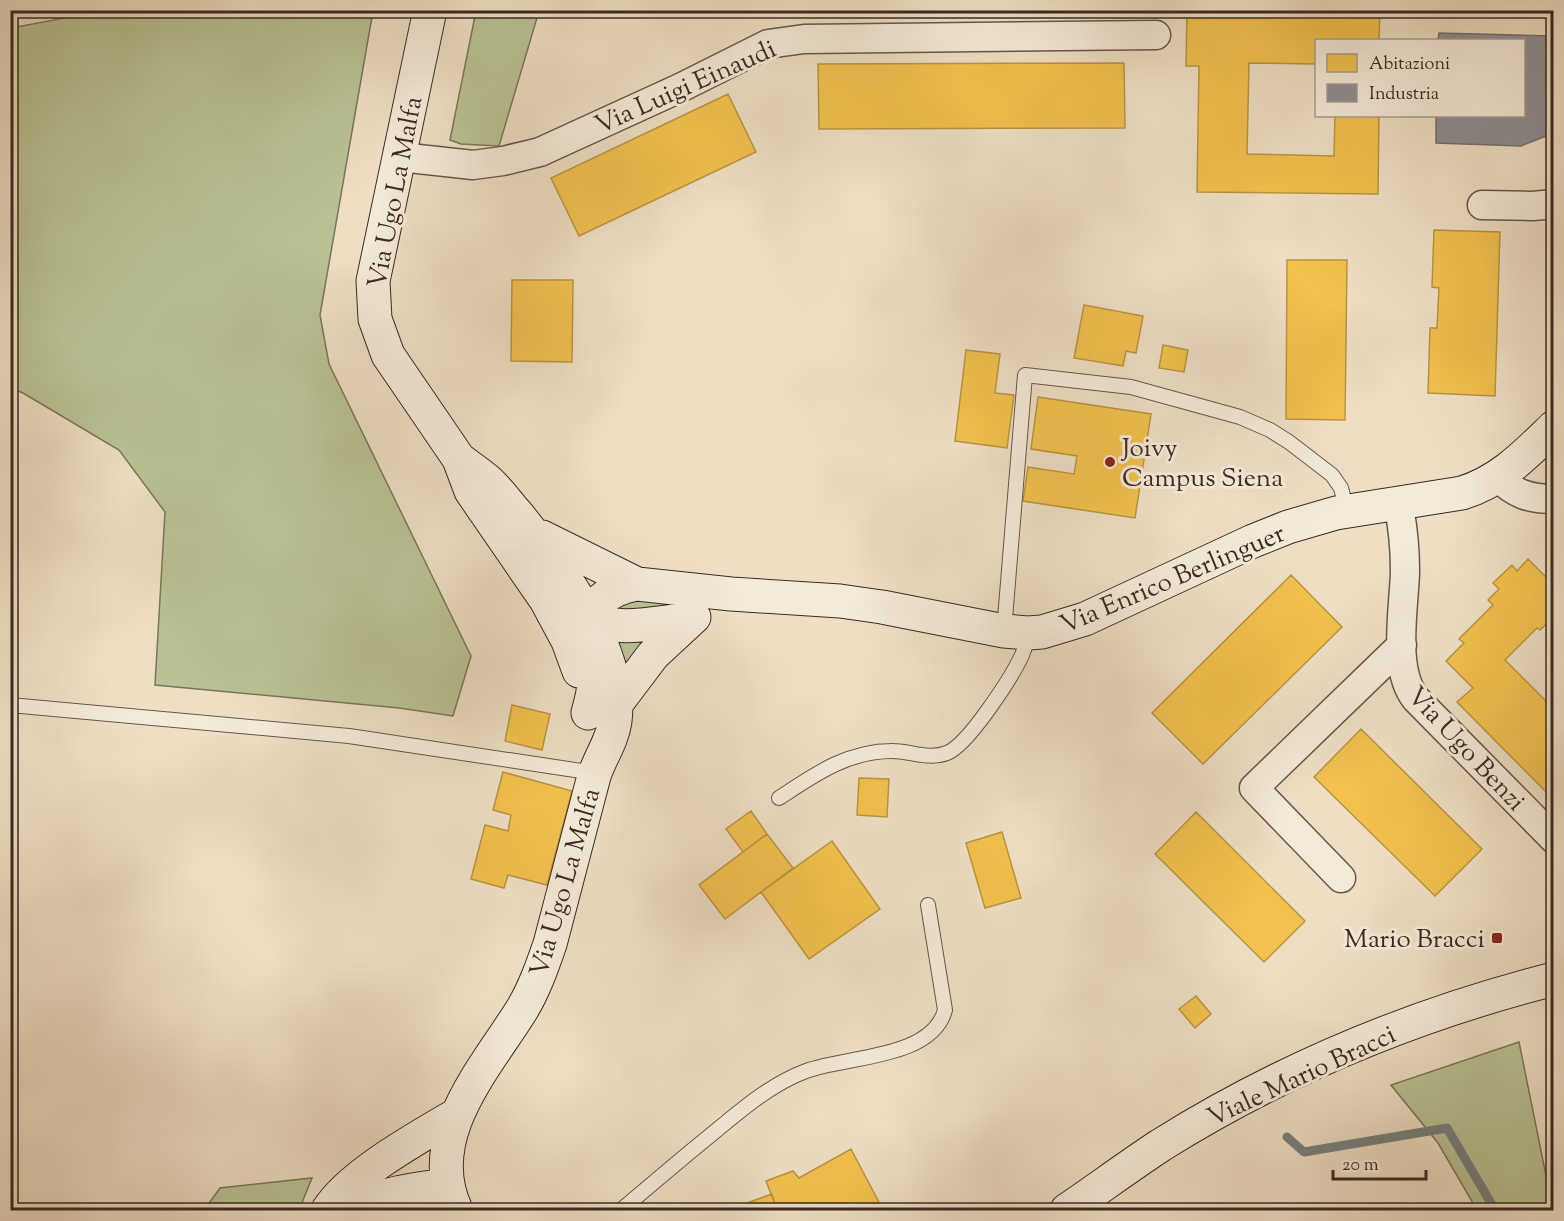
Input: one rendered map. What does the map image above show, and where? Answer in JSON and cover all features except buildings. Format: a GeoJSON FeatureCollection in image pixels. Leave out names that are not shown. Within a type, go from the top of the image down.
{"type":"FeatureCollection","features":[{"type":"Feature","properties":{"kind":"street","name":"Via Ugo La Malfa"},"geometry":{"type":"LineString","coordinates":[[430,10],[374,281],[375,319],[388,355],[459,459],[471,491],[518,536],[562,571],[603,649],[614,690],[602,709]]}},
{"type":"Feature","properties":{"kind":"street","name":"Via Luigi Einaudi"},"geometry":{"type":"LineString","coordinates":[[400,157],[473,165],[540,152],[680,88],[755,50],[779,42],[804,39],[1156,35]]}},
{"type":"Feature","properties":{"kind":"street"},"geometry":{"type":"LineString","coordinates":[[1482,205],[1554,204]]}},
{"type":"Feature","properties":{"kind":"street","name":"Via Enrico Berlinguer"},"geometry":{"type":"LineString","coordinates":[[518,536],[561,548],[637,584],[866,604],[1016,632],[1053,630],[1085,619],[1270,534],[1347,511],[1462,493],[1498,477],[1515,465],[1554,427]]}},
{"type":"Feature","properties":{"kind":"street"},"geometry":{"type":"LineString","coordinates":[[1498,477],[1519,495],[1537,499],[1554,499]]}},
{"type":"Feature","properties":{"kind":"street","name":"Via Ugo Benzi"},"geometry":{"type":"LineString","coordinates":[[1398,503],[1404,548],[1402,645],[1405,680],[1411,693],[1554,839]]}},
{"type":"Feature","properties":{"kind":"street","name":"Via Ugo La Malfa"},"geometry":{"type":"LineString","coordinates":[[352,1210],[378,1198],[403,1191],[452,1198],[446,1162],[456,1114],[469,1090],[522,1010],[541,971],[595,773],[611,741],[615,721],[602,709],[581,680],[568,641],[546,600],[518,536]]}},
{"type":"Feature","properties":{"kind":"street","name":"Via Enrico Berlinguer"},"geometry":{"type":"LineString","coordinates":[[589,619],[597,603],[613,590],[637,584]]}},
{"type":"Feature","properties":{"kind":"street"},"geometry":{"type":"LineString","coordinates":[[602,709],[691,619],[732,594]]}},
{"type":"Feature","properties":{"kind":"street"},"geometry":{"type":"LineString","coordinates":[[589,619],[618,627],[691,619]]}},
{"type":"Feature","properties":{"kind":"street"},"geometry":{"type":"LineString","coordinates":[[1341,878],[1254,788],[1402,645]]}},
{"type":"Feature","properties":{"kind":"street","name":"Viale Mario Bracci"},"geometry":{"type":"LineString","coordinates":[[1067,1210],[1195,1125],[1318,1063],[1448,1009],[1554,978]]}},
{"type":"Feature","properties":{"kind":"street","name":"Via Ugo La Malfa"},"geometry":{"type":"LineString","coordinates":[[328,1210],[334,1201],[357,1181],[409,1143],[456,1114]]}},
{"type":"Feature","properties":{"kind":"street"},"geometry":{"type":"LineString","coordinates":[[1100,1210],[1121,1173]]}},
{"type":"Feature","properties":{"kind":"lane"},"geometry":{"type":"LineString","coordinates":[[779,798],[822,770],[852,757],[889,751],[932,756],[953,750],[978,724],[1018,663],[1016,632],[1025,375],[1131,387],[1240,417],[1270,430],[1332,475],[1341,488],[1347,511]]}},
{"type":"Feature","properties":{"kind":"lane"},"geometry":{"type":"LineString","coordinates":[[10,705],[349,736],[595,773]]}},
{"type":"Feature","properties":{"kind":"lane"},"geometry":{"type":"LineString","coordinates":[[621,1210],[738,1112],[783,1082],[823,1065],[904,1047],[922,1040],[936,1028],[945,1010],[928,905]]}},
{"type":"Feature","properties":{"kind":"green space"},"geometry":{"type":"Polygon","coordinates":[[[101,11],[373,11],[320,315],[329,364],[471,656],[453,716],[399,708],[155,685],[165,512],[119,450],[11,388],[11,28],[101,11]]]}},
{"type":"Feature","properties":{"kind":"green space"},"geometry":{"type":"Polygon","coordinates":[[[476,11],[539,11],[499,146],[461,144],[450,140],[476,11]]]}},
{"type":"Feature","properties":{"kind":"green space"},"geometry":{"type":"Polygon","coordinates":[[[616,598],[678,604],[620,616],[608,602],[616,598]]]}},
{"type":"Feature","properties":{"kind":"green space"},"geometry":{"type":"Polygon","coordinates":[[[654,631],[625,671],[608,639],[654,631]]]}},
{"type":"Feature","properties":{"kind":"green space"},"geometry":{"type":"Polygon","coordinates":[[[1519,1042],[1553,1210],[1477,1210],[1438,1143],[1391,1085],[1519,1042]]]}},
{"type":"Feature","properties":{"kind":"green space"},"geometry":{"type":"Polygon","coordinates":[[[312,1178],[299,1210],[204,1210],[220,1188],[312,1178]]]}},
{"type":"Feature","properties":{"kind":"waterway"},"geometry":{"type":"LineString","coordinates":[[1287,1137],[1304,1152],[1447,1128],[1495,1210]]}},
{"type":"Feature","properties":{"kind":"place","name":"Joivy Campus Siena"},"geometry":{"type":"Point","coordinates":[1110,462]}},
{"type":"Feature","properties":{"kind":"place","name":"Mario Bracci"},"geometry":{"type":"Point","coordinates":[1497,938]}}]}
